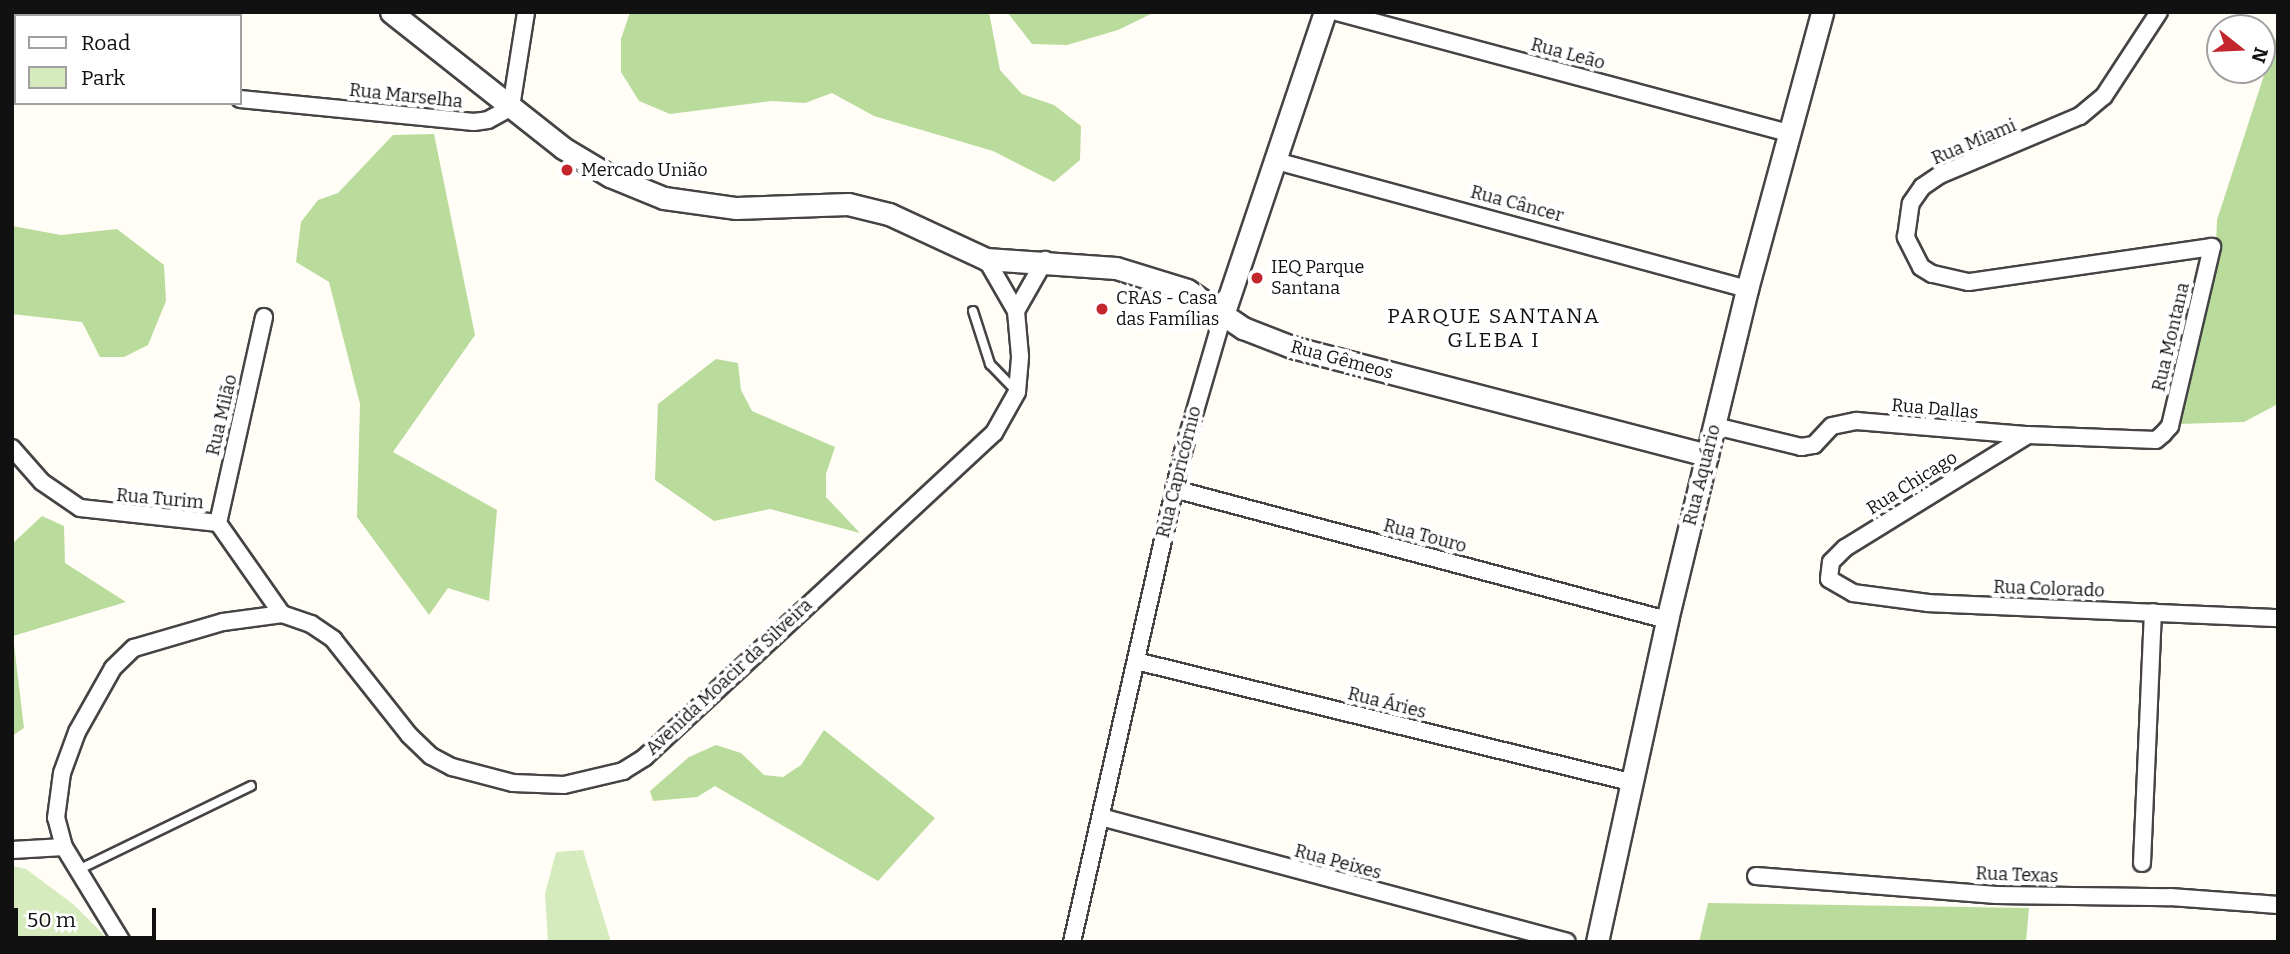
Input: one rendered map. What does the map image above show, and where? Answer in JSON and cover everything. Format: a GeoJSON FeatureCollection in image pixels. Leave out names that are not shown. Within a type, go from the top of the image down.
{"type":"FeatureCollection","features":[{"type":"Feature","properties":{"kind":"street"},"geometry":{"type":"LineString","coordinates":[[391,12],[584,162],[664,198],[736,208],[827,204],[868,207],[986,260]]}},
{"type":"Feature","properties":{"kind":"street"},"geometry":{"type":"LineString","coordinates":[[511,107],[526,12]]}},
{"type":"Feature","properties":{"kind":"street","name":"Rua Capricórnio"},"geometry":{"type":"LineString","coordinates":[[1072,942],[1174,489],[1223,315],[1325,12]]}},
{"type":"Feature","properties":{"kind":"street","name":"Rua Leão"},"geometry":{"type":"LineString","coordinates":[[1337,12],[1789,133]]}},
{"type":"Feature","properties":{"kind":"street","name":"Rua Aquário"},"geometry":{"type":"LineString","coordinates":[[1597,942],[1630,782],[1707,454],[1822,12]]}},
{"type":"Feature","properties":{"kind":"street","name":"Rua Miami"},"geometry":{"type":"LineString","coordinates":[[2159,12],[2104,96],[2080,116],[1940,175],[1922,187],[1911,203],[1906,237],[1921,267],[1932,274],[1968,282],[2212,247]]}},
{"type":"Feature","properties":{"kind":"street","name":"Rua Marselha"},"geometry":{"type":"LineString","coordinates":[[242,99],[474,122],[511,107]]}},
{"type":"Feature","properties":{"kind":"street","name":"Rua Câncer"},"geometry":{"type":"LineString","coordinates":[[1276,161],[1748,289]]}},
{"type":"Feature","properties":{"kind":"street","name":"Rua Montana"},"geometry":{"type":"LineString","coordinates":[[2163,434],[2171,426],[2212,247]]}},
{"type":"Feature","properties":{"kind":"street","name":"Rua Gêmeos"},"geometry":{"type":"LineString","coordinates":[[986,260],[1045,260],[1147,276],[1187,290],[1257,335],[1292,347],[1707,454]]}},
{"type":"Feature","properties":{"kind":"street","name":"Avenida Moacir da Silveira"},"geometry":{"type":"LineString","coordinates":[[122,942],[80,869],[64,847],[56,818],[62,773],[77,732],[113,668],[134,648],[253,615],[282,614],[311,624],[333,639],[431,756],[471,773],[513,782],[564,785],[596,780],[645,757],[871,543],[995,433],[1017,392],[1016,311],[986,260]]}},
{"type":"Feature","properties":{"kind":"street"},"geometry":{"type":"LineString","coordinates":[[1016,311],[1045,260]]}},
{"type":"Feature","properties":{"kind":"street","name":"Rua Milão"},"geometry":{"type":"LineString","coordinates":[[218,523],[264,317]]}},
{"type":"Feature","properties":{"kind":"street","name":"Rua Dallas"},"geometry":{"type":"LineString","coordinates":[[1715,426],[1801,447],[1814,445],[1832,426],[1856,421],[2028,435],[2156,440],[2163,434]]}},
{"type":"Feature","properties":{"kind":"street","name":"Rua Chicago"},"geometry":{"type":"LineString","coordinates":[[1827,574],[1831,562],[1845,548],[2028,435]]}},
{"type":"Feature","properties":{"kind":"street","name":"Rua Turim"},"geometry":{"type":"LineString","coordinates":[[12,449],[42,482],[80,508],[218,523],[282,614]]}},
{"type":"Feature","properties":{"kind":"street","name":"Rua Touro"},"geometry":{"type":"LineString","coordinates":[[1174,489],[1667,620]]}},
{"type":"Feature","properties":{"kind":"street","name":"Rua Colorado"},"geometry":{"type":"LineString","coordinates":[[1827,574],[1834,585],[1853,593],[1903,600],[2278,618]]}},
{"type":"Feature","properties":{"kind":"street"},"geometry":{"type":"LineString","coordinates":[[2142,863],[2152,612]]}},
{"type":"Feature","properties":{"kind":"street","name":"Rua Áries"},"geometry":{"type":"LineString","coordinates":[[1136,662],[1630,782]]}},
{"type":"Feature","properties":{"kind":"street","name":"Rua Peixes"},"geometry":{"type":"LineString","coordinates":[[1101,817],[1566,942]]}},
{"type":"Feature","properties":{"kind":"street"},"geometry":{"type":"LineString","coordinates":[[12,850],[64,847]]}},
{"type":"Feature","properties":{"kind":"street","name":"Rua Texas"},"geometry":{"type":"LineString","coordinates":[[1756,876],[1996,895],[2170,897],[2278,905]]}},
{"type":"Feature","properties":{"kind":"lane"},"geometry":{"type":"LineString","coordinates":[[973,312],[990,365],[1017,392]]}},
{"type":"Feature","properties":{"kind":"lane"},"geometry":{"type":"LineString","coordinates":[[80,869],[251,786]]}},
{"type":"Feature","properties":{"kind":"green space"},"geometry":{"type":"Polygon","coordinates":[[[630,12],[989,12],[1000,70],[1022,94],[1054,105],[1081,126],[1080,160],[1054,182],[993,151],[874,116],[832,93],[805,103],[772,101],[670,114],[639,101],[621,72],[621,39],[630,12]]]}},
{"type":"Feature","properties":{"kind":"green space"},"geometry":{"type":"Polygon","coordinates":[[[1007,12],[1155,12],[1118,30],[1067,45],[1032,44],[1007,12]]]}},
{"type":"Feature","properties":{"kind":"green space"},"geometry":{"type":"Polygon","coordinates":[[[2278,32],[2278,404],[2244,422],[2179,424],[2215,268],[2217,220],[2261,84],[2276,84],[2278,32]]]}},
{"type":"Feature","properties":{"kind":"green space"},"geometry":{"type":"Polygon","coordinates":[[[434,134],[475,335],[393,452],[497,510],[489,601],[448,588],[429,615],[357,517],[360,404],[329,282],[296,262],[301,222],[318,200],[338,193],[393,135],[434,134]]]}},
{"type":"Feature","properties":{"kind":"green space"},"geometry":{"type":"Polygon","coordinates":[[[12,226],[61,235],[117,229],[164,265],[166,301],[148,345],[124,357],[100,357],[82,322],[12,314],[12,226]]]}},
{"type":"Feature","properties":{"kind":"green space"},"geometry":{"type":"Polygon","coordinates":[[[716,359],[738,363],[741,390],[752,411],[835,447],[826,474],[826,497],[860,533],[770,509],[714,521],[655,480],[658,404],[716,359]]]}},
{"type":"Feature","properties":{"kind":"green space"},"geometry":{"type":"Polygon","coordinates":[[[42,516],[64,526],[65,563],[126,602],[13,636],[24,728],[12,736],[12,544],[42,516]]]}},
{"type":"Feature","properties":{"kind":"green space"},"geometry":{"type":"Polygon","coordinates":[[[824,730],[935,818],[878,881],[715,786],[697,797],[653,801],[650,791],[689,757],[716,745],[741,753],[764,775],[783,777],[801,765],[824,730]]]}},
{"type":"Feature","properties":{"kind":"green space"},"geometry":{"type":"Polygon","coordinates":[[[583,850],[611,942],[548,942],[545,894],[556,852],[583,850]]]}},
{"type":"Feature","properties":{"kind":"green space"},"geometry":{"type":"Polygon","coordinates":[[[12,866],[26,869],[73,904],[106,937],[90,942],[12,942],[12,866]]]}},
{"type":"Feature","properties":{"kind":"green space"},"geometry":{"type":"Polygon","coordinates":[[[1708,903],[2029,908],[2026,942],[1699,942],[1708,903]]]}},
{"type":"Feature","properties":{"kind":"place","name":"Mercado União"},"geometry":{"type":"Point","coordinates":[567,170]}},
{"type":"Feature","properties":{"kind":"place","name":"IEQ Parque Santana"},"geometry":{"type":"Point","coordinates":[1257,278]}},
{"type":"Feature","properties":{"kind":"place","name":"CRAS - Casa das Famílias"},"geometry":{"type":"Point","coordinates":[1102,309]}},
{"type":"Feature","properties":{"kind":"district","name":"PARQUE SANTANA GLEBA I"},"geometry":{"type":"Point","coordinates":[1494,328]}}]}
